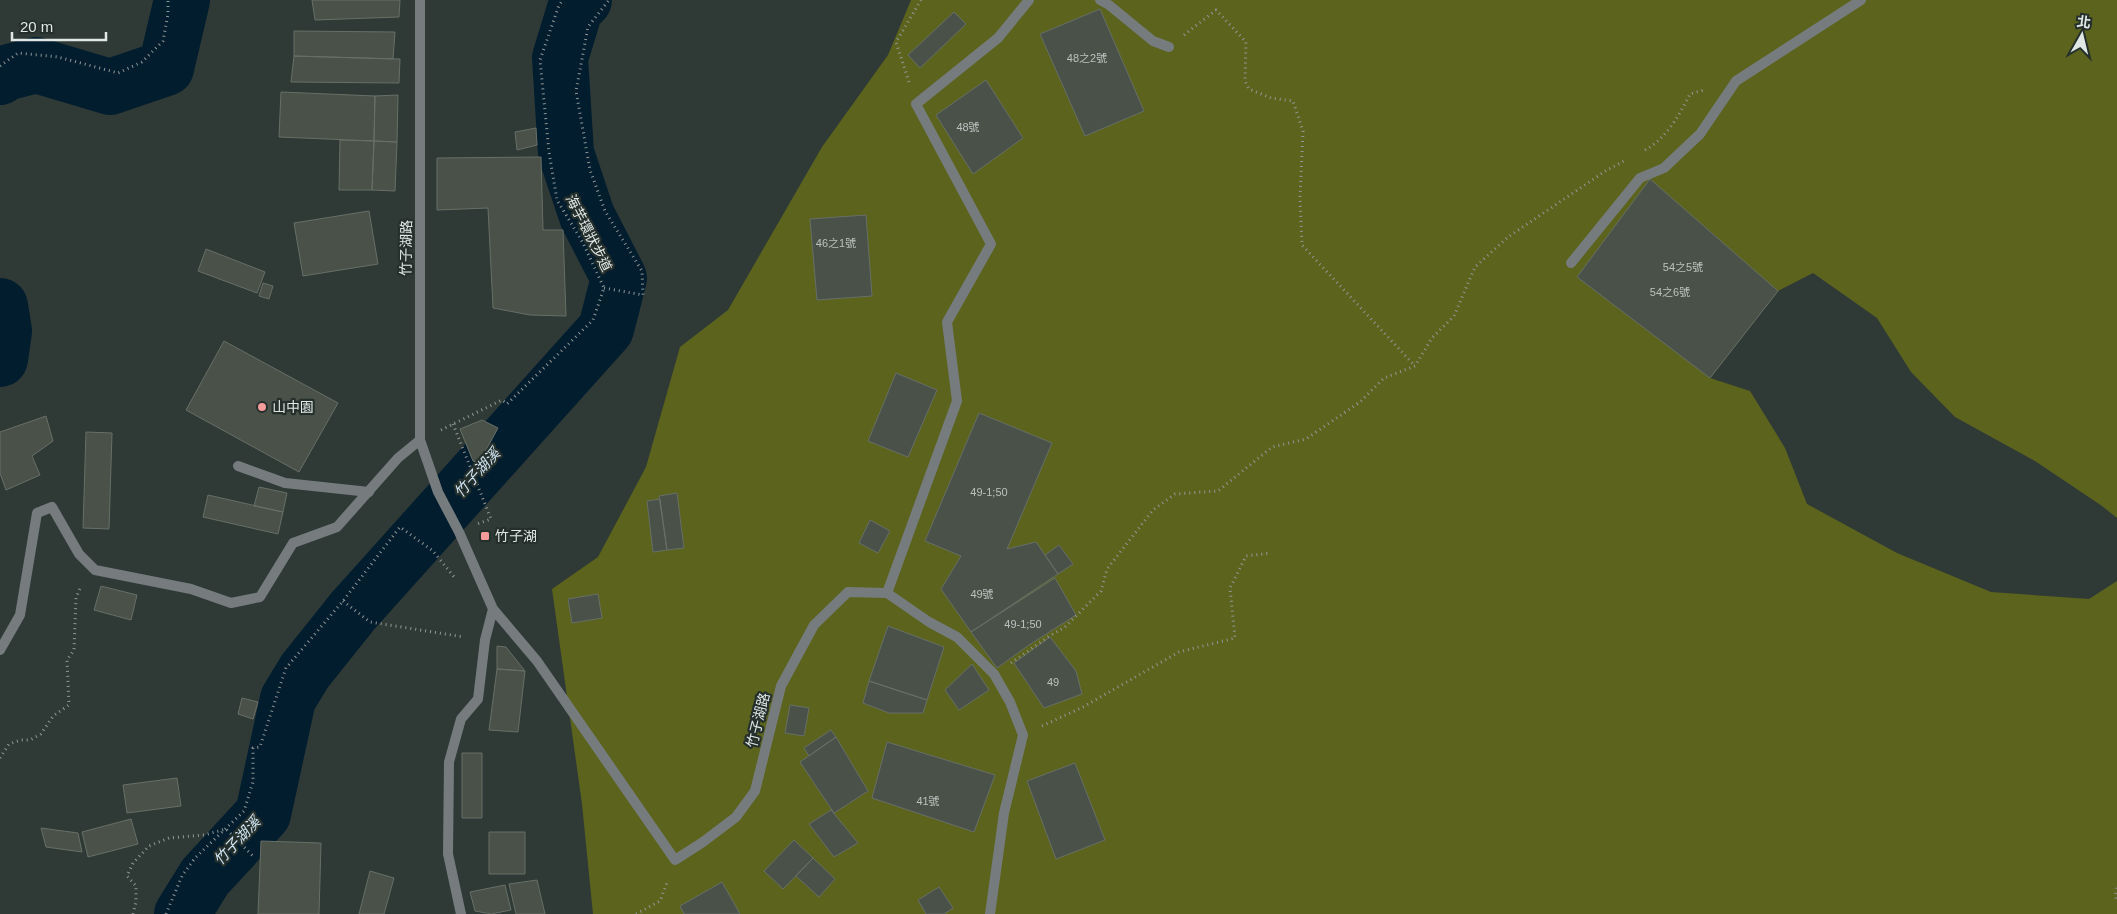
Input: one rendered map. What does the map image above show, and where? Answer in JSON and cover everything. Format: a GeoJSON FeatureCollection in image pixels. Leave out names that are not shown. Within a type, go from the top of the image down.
{"type":"FeatureCollection","features":[{"type":"Feature","properties":{"kind":"street","name":"竹子湖路"},"geometry":{"type":"LineString","coordinates":[[420,0],[420,440],[438,492],[493,609]]}},
{"type":"Feature","properties":{"kind":"street"},"geometry":{"type":"LineString","coordinates":[[990,914],[1004,813],[1023,735],[1010,702],[994,674],[957,637],[929,622],[887,593],[957,400],[947,322],[991,244],[916,104],[998,38],[1028,0]]}},
{"type":"Feature","properties":{"kind":"street"},"geometry":{"type":"LineString","coordinates":[[1100,0],[1109,4],[1153,41],[1169,47]]}},
{"type":"Feature","properties":{"kind":"street"},"geometry":{"type":"LineString","coordinates":[[1571,263],[1640,178],[1664,168],[1700,134],[1736,80],[1861,0]]}},
{"type":"Feature","properties":{"kind":"street"},"geometry":{"type":"LineString","coordinates":[[0,650],[20,615],[37,513],[52,507],[79,554],[95,570],[191,589],[231,603],[260,597],[293,543],[337,527],[398,458],[420,440]]}},
{"type":"Feature","properties":{"kind":"street"},"geometry":{"type":"LineString","coordinates":[[238,466],[284,484],[369,492]]}},
{"type":"Feature","properties":{"kind":"street","name":"竹子湖路"},"geometry":{"type":"LineString","coordinates":[[675,860],[736,817],[755,791],[781,686],[814,625],[848,592],[887,593]]}},
{"type":"Feature","properties":{"kind":"street"},"geometry":{"type":"LineString","coordinates":[[461,914],[448,854],[450,762],[461,719],[478,699],[485,640],[493,609]]}},
{"type":"Feature","properties":{"kind":"street"},"geometry":{"type":"LineString","coordinates":[[493,609],[537,661],[675,860]]}},
{"type":"Feature","properties":{"kind":"path"},"geometry":{"type":"LineString","coordinates":[[0,66],[18,53],[58,57],[118,73],[142,62],[163,40],[168,14],[168,0]]}},
{"type":"Feature","properties":{"kind":"path","name":"海芋環狀步道"},"geometry":{"type":"LineString","coordinates":[[420,440],[502,400],[507,404],[593,320],[604,288],[583,243],[557,200],[549,152],[540,60],[559,5],[563,0]]}},
{"type":"Feature","properties":{"kind":"path"},"geometry":{"type":"LineString","coordinates":[[604,288],[643,295],[642,271],[606,211],[590,170],[576,91],[588,26],[609,0]]}},
{"type":"Feature","properties":{"kind":"path"},"geometry":{"type":"LineString","coordinates":[[916,104],[896,42],[920,0]]}},
{"type":"Feature","properties":{"kind":"path"},"geometry":{"type":"LineString","coordinates":[[1169,47],[1216,10],[1246,42],[1245,81],[1249,89],[1271,98],[1293,101],[1303,131],[1300,198],[1302,245],[1415,366]]}},
{"type":"Feature","properties":{"kind":"path"},"geometry":{"type":"LineString","coordinates":[[1638,154],[1654,146],[1679,116],[1690,94],[1736,80]]}},
{"type":"Feature","properties":{"kind":"path"},"geometry":{"type":"LineString","coordinates":[[994,674],[1065,627],[1100,591],[1106,569],[1153,510],[1175,494],[1218,491],[1272,448],[1306,439],[1360,402],[1384,378],[1415,366],[1432,338],[1454,316],[1475,267],[1508,237],[1607,170],[1630,158]]}},
{"type":"Feature","properties":{"kind":"path"},"geometry":{"type":"LineString","coordinates":[[454,424],[491,519]]}},
{"type":"Feature","properties":{"kind":"path"},"geometry":{"type":"LineString","coordinates":[[166,914],[182,876],[195,858],[244,811],[253,782],[253,748],[260,747],[286,668],[343,601],[400,526],[433,551],[457,581]]}},
{"type":"Feature","properties":{"kind":"path"},"geometry":{"type":"LineString","coordinates":[[1023,735],[1083,707],[1179,652],[1235,638],[1230,588],[1246,556],[1271,553]]}},
{"type":"Feature","properties":{"kind":"path"},"geometry":{"type":"LineString","coordinates":[[0,758],[9,744],[30,740],[42,734],[53,716],[69,705],[67,660],[74,650],[76,598],[84,581],[95,570]]}},
{"type":"Feature","properties":{"kind":"path"},"geometry":{"type":"LineString","coordinates":[[343,601],[370,622],[485,640]]}},
{"type":"Feature","properties":{"kind":"path"},"geometry":{"type":"LineString","coordinates":[[226,830],[253,856]]}},
{"type":"Feature","properties":{"kind":"path"},"geometry":{"type":"LineString","coordinates":[[133,914],[136,902],[136,886],[127,876],[134,863],[149,846],[169,838],[204,835],[226,830]]}},
{"type":"Feature","properties":{"kind":"path"},"geometry":{"type":"LineString","coordinates":[[636,914],[660,901],[675,860]]}},
{"type":"Feature","properties":{"kind":"path"},"geometry":{"type":"LineString","coordinates":[[2117,888],[2115,895],[2117,901]]}},
{"type":"Feature","properties":{"kind":"green space"},"geometry":{"type":"Polygon","coordinates":[[[911,0],[2117,0],[2117,518],[2035,461],[1955,417],[1911,372],[1877,318],[1813,273],[1778,291],[1710,378],[1750,391],[1785,448],[1807,504],[1897,553],[1991,592],[2089,599],[2117,581],[2117,914],[593,914],[582,804],[552,589],[598,557],[646,467],[680,347],[728,310],[822,147],[888,55],[911,0]]]}},
{"type":"Feature","properties":{"kind":"building"},"geometry":{"type":"Polygon","coordinates":[[[312,0],[400,0],[399,17],[315,20],[312,0]]]}},
{"type":"Feature","properties":{"kind":"building"},"geometry":{"type":"Polygon","coordinates":[[[1100,9],[1144,111],[1085,136],[1040,34],[1100,9]]]}},
{"type":"Feature","properties":{"kind":"building"},"geometry":{"type":"Polygon","coordinates":[[[954,12],[966,24],[920,68],[908,55],[954,12]]]}},
{"type":"Feature","properties":{"kind":"building"},"geometry":{"type":"Polygon","coordinates":[[[294,31],[395,32],[393,59],[294,56],[294,31]]]}},
{"type":"Feature","properties":{"kind":"building"},"geometry":{"type":"Polygon","coordinates":[[[294,56],[400,59],[399,83],[291,82],[294,56]]]}},
{"type":"Feature","properties":{"kind":"building"},"geometry":{"type":"Polygon","coordinates":[[[986,80],[1023,138],[973,174],[936,115],[986,80]]]}},
{"type":"Feature","properties":{"kind":"building"},"geometry":{"type":"Polygon","coordinates":[[[281,92],[375,96],[374,141],[279,137],[281,92]]]}},
{"type":"Feature","properties":{"kind":"building"},"geometry":{"type":"Polygon","coordinates":[[[398,95],[397,142],[374,141],[375,96],[398,95]]]}},
{"type":"Feature","properties":{"kind":"building"},"geometry":{"type":"Polygon","coordinates":[[[536,128],[537,145],[517,150],[515,132],[536,128]]]}},
{"type":"Feature","properties":{"kind":"building"},"geometry":{"type":"Polygon","coordinates":[[[340,140],[374,141],[372,190],[339,190],[340,140]]]}},
{"type":"Feature","properties":{"kind":"building"},"geometry":{"type":"Polygon","coordinates":[[[374,141],[397,142],[395,191],[372,190],[374,141]]]}},
{"type":"Feature","properties":{"kind":"building"},"geometry":{"type":"Polygon","coordinates":[[[541,157],[543,230],[563,230],[566,316],[530,315],[493,308],[488,208],[437,210],[437,158],[541,157]]]}},
{"type":"Feature","properties":{"kind":"building"},"geometry":{"type":"Polygon","coordinates":[[[1650,179],[1778,291],[1710,378],[1577,277],[1650,179]]]}},
{"type":"Feature","properties":{"kind":"building"},"geometry":{"type":"Polygon","coordinates":[[[369,211],[378,264],[303,276],[294,223],[369,211]]]}},
{"type":"Feature","properties":{"kind":"building"},"geometry":{"type":"Polygon","coordinates":[[[866,215],[872,296],[817,300],[810,219],[866,215]]]}},
{"type":"Feature","properties":{"kind":"building"},"geometry":{"type":"Polygon","coordinates":[[[206,249],[265,272],[257,293],[198,271],[206,249]]]}},
{"type":"Feature","properties":{"kind":"building"},"geometry":{"type":"Polygon","coordinates":[[[263,283],[273,286],[269,299],[259,296],[263,283]]]}},
{"type":"Feature","properties":{"kind":"building","name":"山中園"},"geometry":{"type":"Polygon","coordinates":[[[224,341],[338,403],[299,472],[186,410],[224,341]]]}},
{"type":"Feature","properties":{"kind":"building"},"geometry":{"type":"Polygon","coordinates":[[[896,373],[937,390],[908,457],[868,441],[896,373]]]}},
{"type":"Feature","properties":{"kind":"building"},"geometry":{"type":"Polygon","coordinates":[[[979,413],[1052,443],[1007,549],[1036,542],[1058,574],[971,632],[941,589],[961,556],[925,541],[979,413]]]}},
{"type":"Feature","properties":{"kind":"building"},"geometry":{"type":"Polygon","coordinates":[[[46,416],[53,441],[32,456],[40,475],[6,490],[0,473],[0,432],[46,416]]]}},
{"type":"Feature","properties":{"kind":"building"},"geometry":{"type":"Polygon","coordinates":[[[482,420],[498,428],[479,463],[473,461],[460,429],[482,420]]]}},
{"type":"Feature","properties":{"kind":"building"},"geometry":{"type":"Polygon","coordinates":[[[86,432],[112,433],[109,529],[83,528],[86,432]]]}},
{"type":"Feature","properties":{"kind":"building"},"geometry":{"type":"Polygon","coordinates":[[[259,487],[287,493],[283,512],[254,506],[259,487]]]}},
{"type":"Feature","properties":{"kind":"building"},"geometry":{"type":"Polygon","coordinates":[[[677,493],[684,548],[667,550],[659,496],[677,493]]]}},
{"type":"Feature","properties":{"kind":"building"},"geometry":{"type":"Polygon","coordinates":[[[208,495],[283,512],[278,534],[203,517],[208,495]]]}},
{"type":"Feature","properties":{"kind":"building"},"geometry":{"type":"Polygon","coordinates":[[[660,499],[667,550],[653,552],[647,501],[660,499]]]}},
{"type":"Feature","properties":{"kind":"building"},"geometry":{"type":"Polygon","coordinates":[[[870,520],[890,531],[878,553],[859,543],[870,520]]]}},
{"type":"Feature","properties":{"kind":"building"},"geometry":{"type":"Polygon","coordinates":[[[1059,545],[1073,564],[1058,574],[1045,555],[1059,545]]]}},
{"type":"Feature","properties":{"kind":"building"},"geometry":{"type":"Polygon","coordinates":[[[1055,578],[1076,615],[997,668],[971,632],[1055,578]]]}},
{"type":"Feature","properties":{"kind":"building"},"geometry":{"type":"Polygon","coordinates":[[[101,586],[137,595],[131,620],[94,610],[101,586]]]}},
{"type":"Feature","properties":{"kind":"building"},"geometry":{"type":"Polygon","coordinates":[[[598,594],[602,618],[572,623],[568,599],[598,594]]]}},
{"type":"Feature","properties":{"kind":"building"},"geometry":{"type":"Polygon","coordinates":[[[888,626],[944,647],[927,700],[869,681],[888,626]]]}},
{"type":"Feature","properties":{"kind":"building"},"geometry":{"type":"Polygon","coordinates":[[[1050,637],[1076,671],[1082,694],[1044,708],[1014,663],[1050,637]]]}},
{"type":"Feature","properties":{"kind":"building"},"geometry":{"type":"Polygon","coordinates":[[[497,646],[506,647],[525,671],[497,669],[497,646]]]}},
{"type":"Feature","properties":{"kind":"building"},"geometry":{"type":"Polygon","coordinates":[[[972,664],[989,690],[959,710],[945,690],[972,664]]]}},
{"type":"Feature","properties":{"kind":"building"},"geometry":{"type":"Polygon","coordinates":[[[497,669],[525,671],[518,732],[489,730],[497,669]]]}},
{"type":"Feature","properties":{"kind":"building"},"geometry":{"type":"Polygon","coordinates":[[[869,681],[927,700],[923,713],[889,713],[863,703],[869,681]]]}},
{"type":"Feature","properties":{"kind":"building"},"geometry":{"type":"Polygon","coordinates":[[[242,698],[258,702],[253,719],[238,714],[242,698]]]}},
{"type":"Feature","properties":{"kind":"building"},"geometry":{"type":"Polygon","coordinates":[[[790,705],[809,708],[804,736],[785,733],[790,705]]]}},
{"type":"Feature","properties":{"kind":"building"},"geometry":{"type":"Polygon","coordinates":[[[831,730],[836,737],[809,756],[804,748],[831,730]]]}},
{"type":"Feature","properties":{"kind":"building"},"geometry":{"type":"Polygon","coordinates":[[[836,737],[868,791],[834,813],[800,762],[836,737]]]}},
{"type":"Feature","properties":{"kind":"building"},"geometry":{"type":"Polygon","coordinates":[[[887,742],[995,775],[974,832],[872,798],[887,742]]]}},
{"type":"Feature","properties":{"kind":"building"},"geometry":{"type":"Polygon","coordinates":[[[462,753],[482,753],[482,818],[462,818],[462,753]]]}},
{"type":"Feature","properties":{"kind":"building"},"geometry":{"type":"Polygon","coordinates":[[[1075,763],[1105,840],[1056,859],[1027,781],[1075,763]]]}},
{"type":"Feature","properties":{"kind":"building"},"geometry":{"type":"Polygon","coordinates":[[[177,778],[181,806],[127,813],[123,785],[177,778]]]}},
{"type":"Feature","properties":{"kind":"building"},"geometry":{"type":"Polygon","coordinates":[[[831,810],[858,843],[834,857],[809,824],[831,810]]]}},
{"type":"Feature","properties":{"kind":"building"},"geometry":{"type":"Polygon","coordinates":[[[131,819],[138,844],[88,857],[82,832],[131,819]]]}},
{"type":"Feature","properties":{"kind":"building"},"geometry":{"type":"Polygon","coordinates":[[[41,828],[78,833],[82,852],[46,847],[41,828]]]}},
{"type":"Feature","properties":{"kind":"building"},"geometry":{"type":"Polygon","coordinates":[[[489,832],[525,832],[525,874],[489,874],[489,832]]]}},
{"type":"Feature","properties":{"kind":"building"},"geometry":{"type":"Polygon","coordinates":[[[794,840],[813,858],[783,889],[764,871],[794,840]]]}},
{"type":"Feature","properties":{"kind":"building"},"geometry":{"type":"Polygon","coordinates":[[[261,841],[321,843],[319,914],[258,914],[261,841]]]}},
{"type":"Feature","properties":{"kind":"building"},"geometry":{"type":"Polygon","coordinates":[[[813,858],[835,879],[819,897],[796,876],[813,858]]]}},
{"type":"Feature","properties":{"kind":"building"},"geometry":{"type":"Polygon","coordinates":[[[370,871],[394,878],[384,914],[359,914],[370,871]]]}},
{"type":"Feature","properties":{"kind":"building"},"geometry":{"type":"Polygon","coordinates":[[[537,880],[545,914],[516,914],[509,884],[537,880]]]}},
{"type":"Feature","properties":{"kind":"building"},"geometry":{"type":"Polygon","coordinates":[[[722,882],[740,914],[684,914],[680,906],[722,882]]]}},
{"type":"Feature","properties":{"kind":"building"},"geometry":{"type":"Polygon","coordinates":[[[505,885],[511,910],[491,914],[475,911],[470,892],[505,885]]]}},
{"type":"Feature","properties":{"kind":"building"},"geometry":{"type":"Polygon","coordinates":[[[939,887],[953,908],[944,914],[926,914],[918,900],[939,887]]]}},
{"type":"Feature","properties":{"kind":"waterway"},"geometry":{"type":"LineString","coordinates":[[0,77],[2,74],[36,65],[110,87],[166,68],[182,0]]}},
{"type":"Feature","properties":{"kind":"waterway","name":"竹子湖溪"},"geometry":{"type":"LineString","coordinates":[[182,914],[205,877],[263,814],[288,699],[305,671],[353,611],[606,329],[619,278],[587,216],[566,153],[560,58],[575,9],[584,0]]}},
{"type":"Feature","properties":{"kind":"waterway"},"geometry":{"type":"LineString","coordinates":[[0,306],[4,331],[0,359]]}},
{"type":"Feature","properties":{"kind":"place","name":"山中園"},"geometry":{"type":"Point","coordinates":[262,407]}},
{"type":"Feature","properties":{"kind":"place","name":"竹子湖"},"geometry":{"type":"Point","coordinates":[485,536]}}]}
